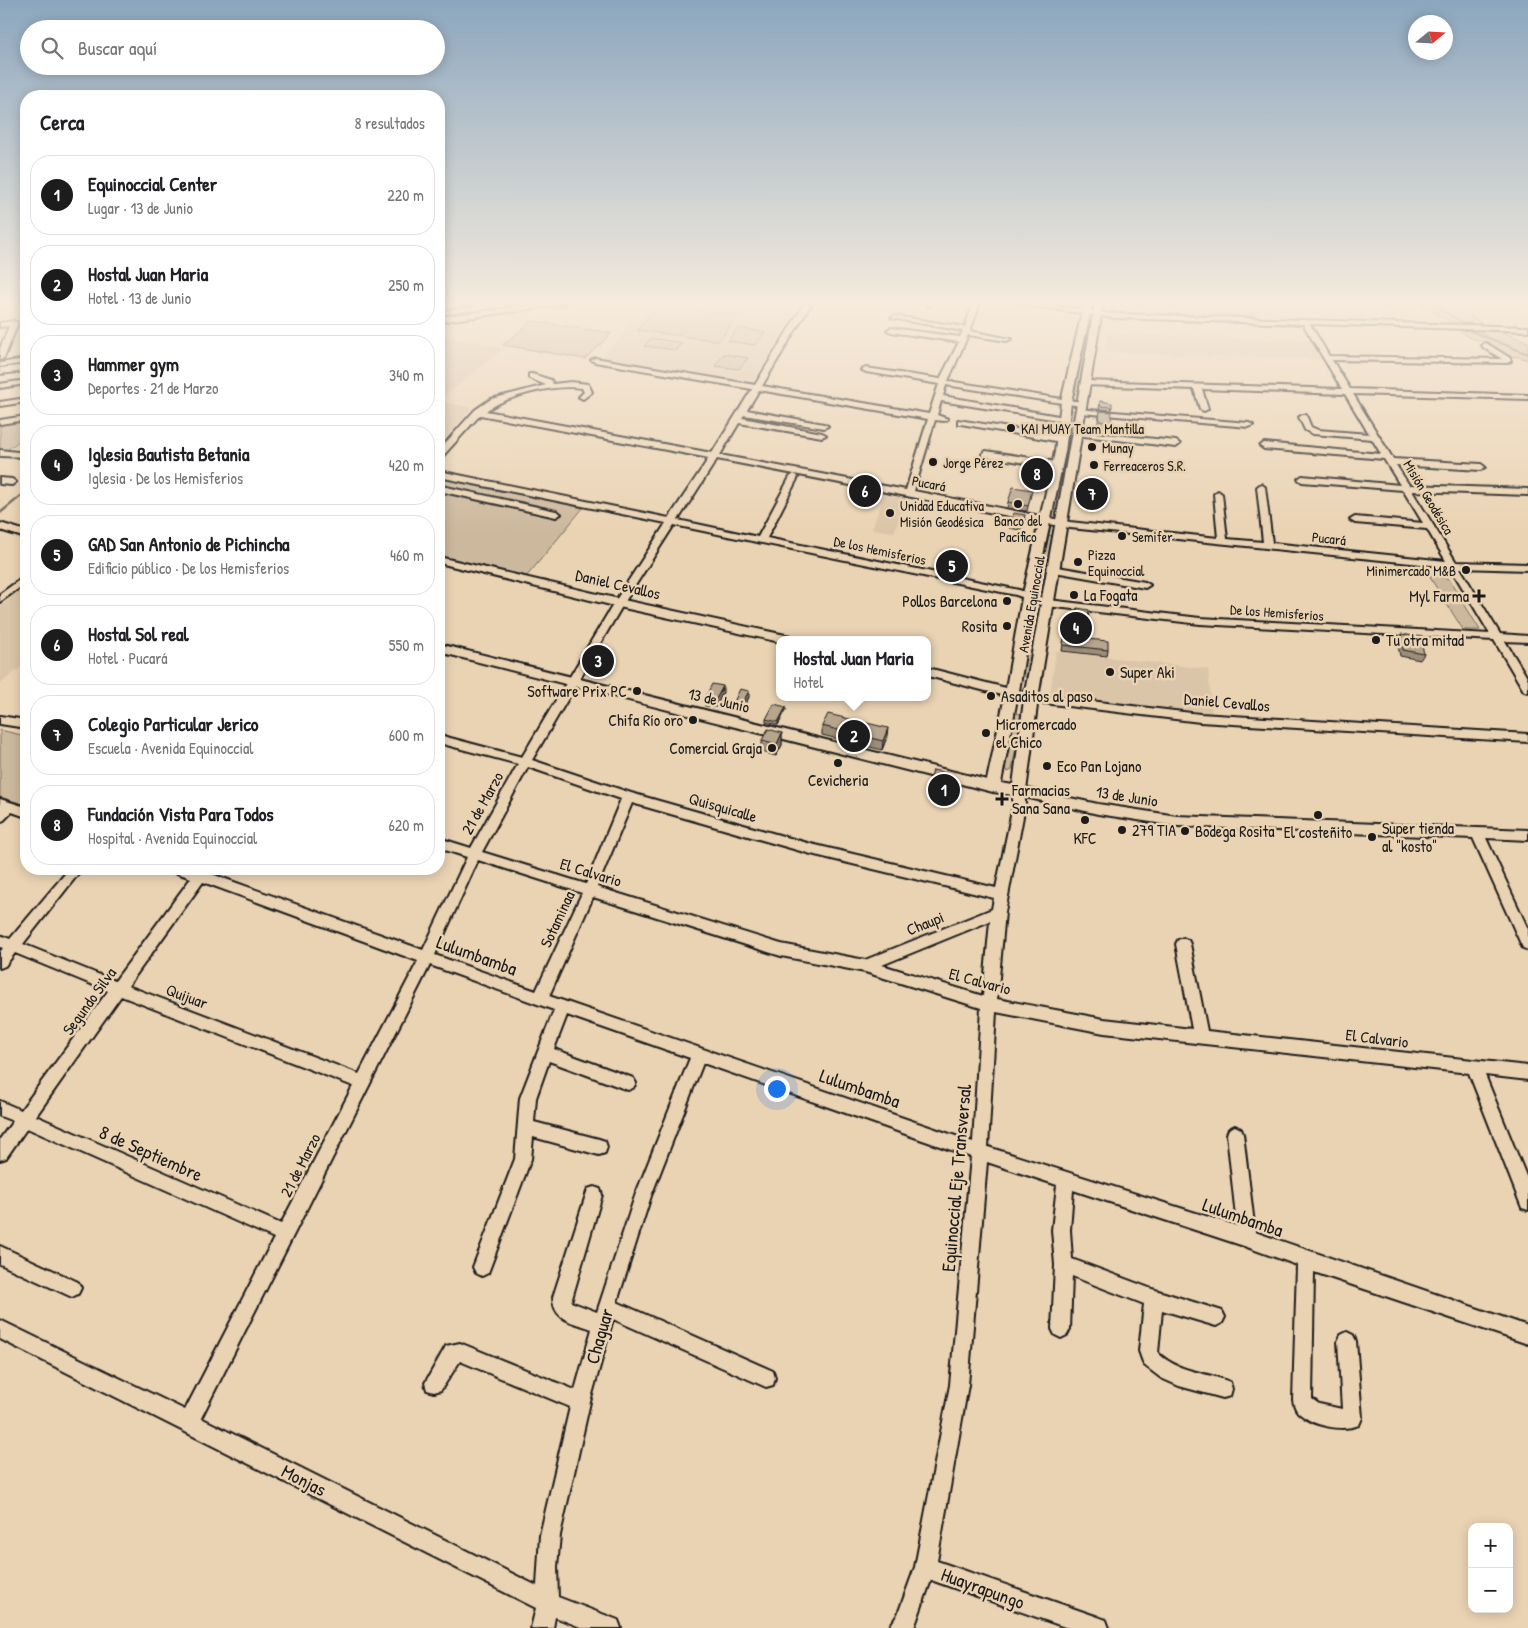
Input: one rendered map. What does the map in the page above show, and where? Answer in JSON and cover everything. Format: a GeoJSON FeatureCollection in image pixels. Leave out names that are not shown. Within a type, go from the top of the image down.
{"type":"FeatureCollection","features":[{"type":"Feature","properties":{"kind":"main road","name":"Avenida Equinoccial"},"geometry":{"type":"LineString","coordinates":[[993,787],[1012,693],[1028,598],[1057,465],[1071,380]]}},
{"type":"Feature","properties":{"kind":"main road","name":"Avenida Equinoccial"},"geometry":{"type":"LineString","coordinates":[[1019,791],[1030,698],[1086,380]]}},
{"type":"Feature","properties":{"kind":"main road"},"geometry":{"type":"LineString","coordinates":[[0,526],[20,533]]}},
{"type":"Feature","properties":{"kind":"main road","name":"Daniel Cevallos"},"geometry":{"type":"LineString","coordinates":[[445,561],[619,603],[776,637]]}},
{"type":"Feature","properties":{"kind":"main road","name":"13 de Junio"},"geometry":{"type":"LineString","coordinates":[[445,649],[993,787],[1019,791]]}},
{"type":"Feature","properties":{"kind":"main road","name":"Daniel Cevallos"},"geometry":{"type":"LineString","coordinates":[[931,673],[1030,698]]}},
{"type":"Feature","properties":{"kind":"street"},"geometry":{"type":"LineString","coordinates":[[543,380],[548,382],[551,387]]}},
{"type":"Feature","properties":{"kind":"street"},"geometry":{"type":"LineString","coordinates":[[715,380],[944,419]]}},
{"type":"Feature","properties":{"kind":"street","name":"21 de Marzo"},"geometry":{"type":"LineString","coordinates":[[189,1422],[426,958],[474,855],[525,762],[619,603],[714,457],[761,380]]}},
{"type":"Feature","properties":{"kind":"street"},"geometry":{"type":"LineString","coordinates":[[930,380],[1066,402],[1080,407],[1249,426]]}},
{"type":"Feature","properties":{"kind":"street","name":"Misión Geodésica"},"geometry":{"type":"LineString","coordinates":[[1340,380],[1408,488],[1496,638],[1528,688]]}},
{"type":"Feature","properties":{"kind":"street"},"geometry":{"type":"LineString","coordinates":[[909,493],[943,382]]}},
{"type":"Feature","properties":{"kind":"street"},"geometry":{"type":"LineString","coordinates":[[0,386],[20,383]]}},
{"type":"Feature","properties":{"kind":"street"},"geometry":{"type":"LineString","coordinates":[[1085,383],[1199,389],[1224,393],[1227,391],[1226,388],[1528,397]]}},
{"type":"Feature","properties":{"kind":"street"},"geometry":{"type":"LineString","coordinates":[[445,448],[478,412],[494,401],[551,387],[580,384],[585,386],[588,392],[583,397]]}},
{"type":"Feature","properties":{"kind":"street"},"geometry":{"type":"LineString","coordinates":[[1199,389],[1204,408]]}},
{"type":"Feature","properties":{"kind":"street"},"geometry":{"type":"LineString","coordinates":[[938,398],[1064,419]]}},
{"type":"Feature","properties":{"kind":"street"},"geometry":{"type":"LineString","coordinates":[[0,404],[20,401]]}},
{"type":"Feature","properties":{"kind":"street","name":"Pucará"},"geometry":{"type":"LineString","coordinates":[[478,412],[1070,525],[1454,565],[1528,567]]}},
{"type":"Feature","properties":{"kind":"street"},"geometry":{"type":"LineString","coordinates":[[742,412],[810,415]]}},
{"type":"Feature","properties":{"kind":"street"},"geometry":{"type":"LineString","coordinates":[[742,412],[824,426]]}},
{"type":"Feature","properties":{"kind":"street"},"geometry":{"type":"LineString","coordinates":[[742,412],[822,435]]}},
{"type":"Feature","properties":{"kind":"street"},"geometry":{"type":"LineString","coordinates":[[1302,417],[1308,428],[1316,432],[1376,437]]}},
{"type":"Feature","properties":{"kind":"street"},"geometry":{"type":"LineString","coordinates":[[0,422],[20,419]]}},
{"type":"Feature","properties":{"kind":"street"},"geometry":{"type":"LineString","coordinates":[[961,422],[1019,434],[1061,439]]}},
{"type":"Feature","properties":{"kind":"street"},"geometry":{"type":"LineString","coordinates":[[1076,433],[1176,444]]}},
{"type":"Feature","properties":{"kind":"street"},"geometry":{"type":"LineString","coordinates":[[1264,446],[1390,460],[1481,467]]}},
{"type":"Feature","properties":{"kind":"street"},"geometry":{"type":"LineString","coordinates":[[0,453],[20,455]]}},
{"type":"Feature","properties":{"kind":"street"},"geometry":{"type":"LineString","coordinates":[[986,454],[1057,465]]}},
{"type":"Feature","properties":{"kind":"street","name":"De los Hemisferios"},"geometry":{"type":"LineString","coordinates":[[445,475],[1019,593],[1028,598],[1047,603],[1200,621],[1528,639]]}},
{"type":"Feature","properties":{"kind":"street"},"geometry":{"type":"LineString","coordinates":[[761,540],[794,477]]}},
{"type":"Feature","properties":{"kind":"street"},"geometry":{"type":"LineString","coordinates":[[1302,479],[1408,488],[1528,492]]}},
{"type":"Feature","properties":{"kind":"street"},"geometry":{"type":"LineString","coordinates":[[0,481],[12,482]]}},
{"type":"Feature","properties":{"kind":"street"},"geometry":{"type":"LineString","coordinates":[[1262,486],[1268,546]]}},
{"type":"Feature","properties":{"kind":"street"},"geometry":{"type":"LineString","coordinates":[[445,490],[556,514]]}},
{"type":"Feature","properties":{"kind":"street"},"geometry":{"type":"LineString","coordinates":[[506,504],[518,491]]}},
{"type":"Feature","properties":{"kind":"street"},"geometry":{"type":"LineString","coordinates":[[1218,494],[1223,541]]}},
{"type":"Feature","properties":{"kind":"street"},"geometry":{"type":"LineString","coordinates":[[1355,520],[1431,527]]}},
{"type":"Feature","properties":{"kind":"street"},"geometry":{"type":"LineString","coordinates":[[1052,569],[1145,585]]}},
{"type":"Feature","properties":{"kind":"street"},"geometry":{"type":"LineString","coordinates":[[0,599],[20,583]]}},
{"type":"Feature","properties":{"kind":"street","name":"Daniel Cevallos"},"geometry":{"type":"LineString","coordinates":[[1030,698],[1200,718],[1528,738]]}},
{"type":"Feature","properties":{"kind":"street"},"geometry":{"type":"LineString","coordinates":[[0,720],[20,723]]}},
{"type":"Feature","properties":{"kind":"street","name":"Quisquicalle"},"geometry":{"type":"LineString","coordinates":[[445,741],[525,762],[628,797],[810,848],[1002,894]]}},
{"type":"Feature","properties":{"kind":"street","name":"13 de Junio"},"geometry":{"type":"LineString","coordinates":[[1019,791],[1098,809],[1177,821],[1528,835]]}},
{"type":"Feature","properties":{"kind":"street","name":"Equinoccial Eje Transversal"},"geometry":{"type":"LineString","coordinates":[[925,1567],[959,1386],[980,1152],[989,1004],[998,912],[1020,806],[1019,791]]}},
{"type":"Feature","properties":{"kind":"street","name":"Sotaminaa"},"geometry":{"type":"LineString","coordinates":[[540,999],[590,889],[628,797]]}},
{"type":"Feature","properties":{"kind":"street"},"geometry":{"type":"LineString","coordinates":[[0,817],[5,806],[20,810]]}},
{"type":"Feature","properties":{"kind":"street"},"geometry":{"type":"LineString","coordinates":[[1478,834],[1528,944]]}},
{"type":"Feature","properties":{"kind":"street","name":"El Calvario"},"geometry":{"type":"LineString","coordinates":[[445,845],[781,950],[821,960],[865,966],[989,1004],[1104,1026],[1528,1072]]}},
{"type":"Feature","properties":{"kind":"street"},"geometry":{"type":"LineString","coordinates":[[0,962],[7,943],[70,875]]}},
{"type":"Feature","properties":{"kind":"street","name":"Segundo Silva"},"geometry":{"type":"LineString","coordinates":[[0,1152],[26,1119],[200,875]]}},
{"type":"Feature","properties":{"kind":"street","name":"Lulumbamba"},"geometry":{"type":"LineString","coordinates":[[210,875],[426,958],[562,1007],[980,1152],[1247,1238],[1306,1260],[1528,1335]]}},
{"type":"Feature","properties":{"kind":"street","name":"Chaupi"},"geometry":{"type":"LineString","coordinates":[[865,966],[998,912]]}},
{"type":"Feature","properties":{"kind":"street","name":"Quijuar"},"geometry":{"type":"LineString","coordinates":[[7,943],[119,989],[362,1082]]}},
{"type":"Feature","properties":{"kind":"street"},"geometry":{"type":"LineString","coordinates":[[1182,944],[1201,1036]]}},
{"type":"Feature","properties":{"kind":"street"},"geometry":{"type":"LineString","coordinates":[[482,1267],[523,1159],[526,1140],[525,1113],[528,1098],[562,1007]]}},
{"type":"Feature","properties":{"kind":"street"},"geometry":{"type":"LineString","coordinates":[[545,1053],[628,1084]]}},
{"type":"Feature","properties":{"kind":"street","name":"Chaguar"},"geometry":{"type":"LineString","coordinates":[[542,1628],[548,1603],[547,1567],[550,1535],[581,1402],[605,1315],[643,1196],[698,1054]]}},
{"type":"Feature","properties":{"kind":"street"},"geometry":{"type":"LineString","coordinates":[[1474,1067],[1528,1202]]}},
{"type":"Feature","properties":{"kind":"street","name":"8 de Septiembre"},"geometry":{"type":"LineString","coordinates":[[0,1108],[285,1234]]}},
{"type":"Feature","properties":{"kind":"street"},"geometry":{"type":"LineString","coordinates":[[526,1127],[599,1147]]}},
{"type":"Feature","properties":{"kind":"street"},"geometry":{"type":"LineString","coordinates":[[1235,1134],[1247,1238]]}},
{"type":"Feature","properties":{"kind":"street"},"geometry":{"type":"LineString","coordinates":[[1061,1330],[1064,1265],[1062,1230],[1066,1180]]}},
{"type":"Feature","properties":{"kind":"street"},"geometry":{"type":"LineString","coordinates":[[594,1195],[562,1298],[562,1306],[568,1311],[605,1315],[766,1378]]}},
{"type":"Feature","properties":{"kind":"street"},"geometry":{"type":"LineString","coordinates":[[0,1255],[72,1288]]}},
{"type":"Feature","properties":{"kind":"street"},"geometry":{"type":"LineString","coordinates":[[1306,1260],[1302,1400],[1311,1411],[1346,1420],[1352,1418],[1347,1341]]}},
{"type":"Feature","properties":{"kind":"street"},"geometry":{"type":"LineString","coordinates":[[1064,1265],[1098,1276],[1152,1298],[1216,1317]]}},
{"type":"Feature","properties":{"kind":"street"},"geometry":{"type":"LineString","coordinates":[[1152,1298],[1148,1354],[1155,1365],[1174,1375],[1223,1389]]}},
{"type":"Feature","properties":{"kind":"street","name":"Monjas"},"geometry":{"type":"LineString","coordinates":[[0,1329],[548,1603],[610,1628]]}},
{"type":"Feature","properties":{"kind":"street"},"geometry":{"type":"LineString","coordinates":[[434,1383],[453,1352],[460,1352],[581,1402]]}},
{"type":"Feature","properties":{"kind":"street"},"geometry":{"type":"LineString","coordinates":[[900,1628],[906,1620],[925,1567]]}},
{"type":"Feature","properties":{"kind":"street","name":"Huayrapungo"},"geometry":{"type":"LineString","coordinates":[[925,1567],[1064,1623],[1098,1628]]}},
{"type":"Feature","properties":{"kind":"shaded area"},"geometry":{"type":"Polygon","coordinates":[[[445,380],[464,380],[445,395],[445,380]]]}},
{"type":"Feature","properties":{"kind":"shaded area"},"geometry":{"type":"Polygon","coordinates":[[[728,380],[754,380],[752,384],[728,380]]]}},
{"type":"Feature","properties":{"kind":"shaded area"},"geometry":{"type":"Polygon","coordinates":[[[1076,380],[1081,380],[1079,394],[1073,393],[1076,380]]]}},
{"type":"Feature","properties":{"kind":"shaded area"},"geometry":{"type":"Polygon","coordinates":[[[445,402],[472,408],[445,438],[445,402]]]}},
{"type":"Feature","properties":{"kind":"shaded area"},"geometry":{"type":"Polygon","coordinates":[[[1070,410],[1075,411],[1058,510],[1051,509],[1070,410]]]}},
{"type":"Feature","properties":{"kind":"shaded area"},"geometry":{"type":"Polygon","coordinates":[[[20,422],[20,440],[4,452],[0,451],[0,425],[20,422]]]}},
{"type":"Feature","properties":{"kind":"shaded area"},"geometry":{"type":"Polygon","coordinates":[[[445,478],[583,508],[527,576],[445,557],[445,478]]]}},
{"type":"Feature","properties":{"kind":"shaded area","name":"Unidad Educativa Misión Geodésica"},"geometry":{"type":"Polygon","coordinates":[[[884,494],[908,498],[894,532],[872,529],[884,494]]]}},
{"type":"Feature","properties":{"kind":"shaded area"},"geometry":{"type":"Polygon","coordinates":[[[1047,535],[1054,536],[1044,584],[1038,583],[1047,535]]]}},
{"type":"Feature","properties":{"kind":"shaded area"},"geometry":{"type":"Polygon","coordinates":[[[1431,575],[1449,579],[1480,630],[1462,628],[1431,579],[1431,575]]]}},
{"type":"Feature","properties":{"kind":"shaded area"},"geometry":{"type":"Polygon","coordinates":[[[20,589],[20,668],[0,684],[0,607],[20,589]]]}},
{"type":"Feature","properties":{"kind":"shaded area"},"geometry":{"type":"Polygon","coordinates":[[[1032,615],[1039,616],[1029,677],[1022,676],[1032,615]]]}},
{"type":"Feature","properties":{"kind":"shaded area"},"geometry":{"type":"Polygon","coordinates":[[[1056,651],[1208,669],[1212,713],[1050,695],[1056,651]]]}},
{"type":"Feature","properties":{"kind":"shaded area"},"geometry":{"type":"Polygon","coordinates":[[[1014,713],[1022,714],[1012,770],[1008,772],[1004,768],[1014,713]]]}},
{"type":"Feature","properties":{"kind":"shaded area"},"geometry":{"type":"Polygon","coordinates":[[[0,730],[20,735],[20,803],[0,797],[0,730]]]}},
{"type":"Feature","properties":{"kind":"building"},"geometry":{"type":"Polygon","coordinates":[[[1100,401],[1112,403],[1112,407],[1100,406],[1100,401]]]}},
{"type":"Feature","properties":{"kind":"building"},"geometry":{"type":"Polygon","coordinates":[[[1100,411],[1112,412],[1111,422],[1099,421],[1100,411]]]}},
{"type":"Feature","properties":{"kind":"building"},"geometry":{"type":"Polygon","coordinates":[[[1013,487],[1032,490],[1028,506],[1008,502],[1013,487]]]}},
{"type":"Feature","properties":{"kind":"building"},"geometry":{"type":"Polygon","coordinates":[[[1014,513],[1025,515],[1022,525],[1010,522],[1014,513]]]}},
{"type":"Feature","properties":{"kind":"building"},"geometry":{"type":"Polygon","coordinates":[[[1077,608],[1089,610],[1087,639],[1108,641],[1108,650],[1063,645],[1064,637],[1067,637],[1068,617],[1077,619],[1077,608]]]}},
{"type":"Feature","properties":{"kind":"building"},"geometry":{"type":"Polygon","coordinates":[[[1401,634],[1420,637],[1424,654],[1403,650],[1401,634]]]}},
{"type":"Feature","properties":{"kind":"building"},"geometry":{"type":"Polygon","coordinates":[[[712,684],[723,686],[715,701],[704,700],[712,684]]]}},
{"type":"Feature","properties":{"kind":"building"},"geometry":{"type":"Polygon","coordinates":[[[740,689],[749,691],[741,706],[733,704],[740,689]]]}},
{"type":"Feature","properties":{"kind":"building"},"geometry":{"type":"Polygon","coordinates":[[[774,704],[786,707],[778,722],[766,719],[774,704]]]}},
{"type":"Feature","properties":{"kind":"building"},"geometry":{"type":"Polygon","coordinates":[[[828,714],[888,728],[883,741],[822,726],[828,714]]]}},
{"type":"Feature","properties":{"kind":"building"},"geometry":{"type":"Polygon","coordinates":[[[768,729],[782,733],[777,744],[762,740],[768,729]]]}},
{"type":"Feature","properties":{"kind":"building"},"geometry":{"type":"Polygon","coordinates":[[[933,770],[951,774],[949,785],[930,782],[933,770]]]}},
{"type":"Feature","properties":{"kind":"waterway"},"geometry":{"type":"LineString","coordinates":[[0,513],[20,497]]}},
{"type":"Feature","properties":{"kind":"place","name":"KAI MUAY Team Mantilla"},"geometry":{"type":"Point","coordinates":[1011,428]}},
{"type":"Feature","properties":{"kind":"place","name":"Munay"},"geometry":{"type":"Point","coordinates":[1092,447]}},
{"type":"Feature","properties":{"kind":"place","name":"Jorge Pérez"},"geometry":{"type":"Point","coordinates":[933,462]}},
{"type":"Feature","properties":{"kind":"place","name":"Ferreaceros S.R."},"geometry":{"type":"Point","coordinates":[1094,465]}},
{"type":"Feature","properties":{"kind":"place","name":"Fundación Vista Para Todos"},"geometry":{"type":"Point","coordinates":[1037,474]}},
{"type":"Feature","properties":{"kind":"place","name":"Hostal Sol real"},"geometry":{"type":"Point","coordinates":[865,491]}},
{"type":"Feature","properties":{"kind":"place","name":"Colegio Particular Jerico"},"geometry":{"type":"Point","coordinates":[1092,494]}},
{"type":"Feature","properties":{"kind":"place","name":"Banco del Pacífico"},"geometry":{"type":"Point","coordinates":[1018,504]}},
{"type":"Feature","properties":{"kind":"place","name":"Unidad Educativa Misión Geodésica"},"geometry":{"type":"Point","coordinates":[890,513]}},
{"type":"Feature","properties":{"kind":"place","name":"Semifer"},"geometry":{"type":"Point","coordinates":[1122,536]}},
{"type":"Feature","properties":{"kind":"place","name":"Pizza Equinoccial"},"geometry":{"type":"Point","coordinates":[1078,562]}},
{"type":"Feature","properties":{"kind":"place","name":"GAD San Antonio de Pichincha"},"geometry":{"type":"Point","coordinates":[952,566]}},
{"type":"Feature","properties":{"kind":"place","name":"Minimercado M&B"},"geometry":{"type":"Point","coordinates":[1466,570]}},
{"type":"Feature","properties":{"kind":"place","name":"La Fogata"},"geometry":{"type":"Point","coordinates":[1074,595]}},
{"type":"Feature","properties":{"kind":"place","name":"Myl Farma"},"geometry":{"type":"Point","coordinates":[1479,596]}},
{"type":"Feature","properties":{"kind":"place","name":"Pollos Barcelona"},"geometry":{"type":"Point","coordinates":[1007,601]}},
{"type":"Feature","properties":{"kind":"place","name":"Rosita"},"geometry":{"type":"Point","coordinates":[1007,626]}},
{"type":"Feature","properties":{"kind":"place","name":"Iglesia Bautista Betania"},"geometry":{"type":"Point","coordinates":[1076,628]}},
{"type":"Feature","properties":{"kind":"place","name":"Tu otra mitad"},"geometry":{"type":"Point","coordinates":[1376,640]}},
{"type":"Feature","properties":{"kind":"place","name":"Hammer gym"},"geometry":{"type":"Point","coordinates":[598,661]}},
{"type":"Feature","properties":{"kind":"place","name":"Super Aki"},"geometry":{"type":"Point","coordinates":[1110,672]}},
{"type":"Feature","properties":{"kind":"place","name":"Software Prix PC"},"geometry":{"type":"Point","coordinates":[637,691]}},
{"type":"Feature","properties":{"kind":"place","name":"Asaditos al paso"},"geometry":{"type":"Point","coordinates":[991,696]}},
{"type":"Feature","properties":{"kind":"place","name":"Chifa Río oro"},"geometry":{"type":"Point","coordinates":[693,720]}},
{"type":"Feature","properties":{"kind":"place","name":"Micromercado el Chico"},"geometry":{"type":"Point","coordinates":[986,733]}},
{"type":"Feature","properties":{"kind":"place","name":"Hostal Juan Maria"},"geometry":{"type":"Point","coordinates":[854,736]}},
{"type":"Feature","properties":{"kind":"place","name":"Comercial Graja"},"geometry":{"type":"Point","coordinates":[772,748]}},
{"type":"Feature","properties":{"kind":"place","name":"Cevicheria"},"geometry":{"type":"Point","coordinates":[838,763]}},
{"type":"Feature","properties":{"kind":"place","name":"Eco Pan Lojano"},"geometry":{"type":"Point","coordinates":[1047,766]}},
{"type":"Feature","properties":{"kind":"place","name":"Equinoccial Center"},"geometry":{"type":"Point","coordinates":[944,790]}},
{"type":"Feature","properties":{"kind":"place","name":"Farmacias Sana Sana"},"geometry":{"type":"Point","coordinates":[1002,799]}},
{"type":"Feature","properties":{"kind":"place","name":"El costeñito"},"geometry":{"type":"Point","coordinates":[1318,815]}},
{"type":"Feature","properties":{"kind":"place","name":"KFC"},"geometry":{"type":"Point","coordinates":[1085,820]}},
{"type":"Feature","properties":{"kind":"place","name":"279 TIA"},"geometry":{"type":"Point","coordinates":[1122,830]}},
{"type":"Feature","properties":{"kind":"place","name":"Bodega Rosita"},"geometry":{"type":"Point","coordinates":[1185,831]}},
{"type":"Feature","properties":{"kind":"place","name":"Super tienda al \"kosto\""},"geometry":{"type":"Point","coordinates":[1372,837]}}]}
